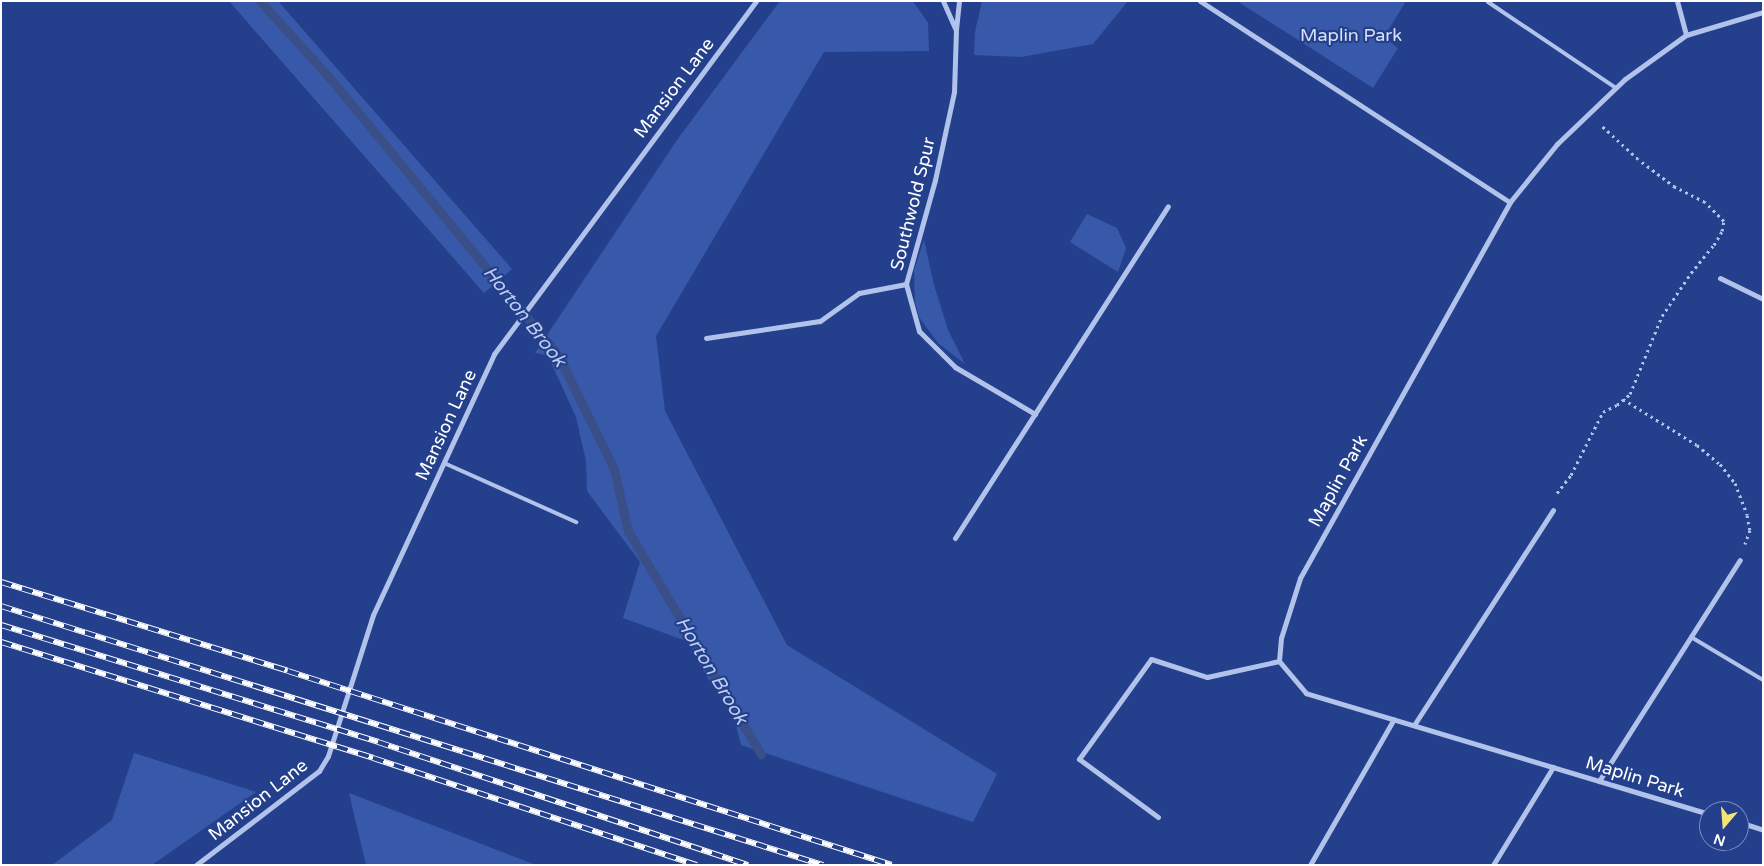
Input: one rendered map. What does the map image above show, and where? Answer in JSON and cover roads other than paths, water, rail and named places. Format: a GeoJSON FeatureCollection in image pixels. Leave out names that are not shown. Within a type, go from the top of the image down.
{"type":"FeatureCollection","features":[{"type":"Feature","properties":{"kind":"street","name":"Mansion Lane"},"geometry":{"type":"LineString","coordinates":[[196,865],[320,771],[328,756],[373,615],[402,548],[444,463],[494,354],[756,1]]}},
{"type":"Feature","properties":{"kind":"street"},"geometry":{"type":"LineString","coordinates":[[943,1],[956,29]]}},
{"type":"Feature","properties":{"kind":"street","name":"Southwold Spur"},"geometry":{"type":"LineString","coordinates":[[959,1],[954,92],[935,180],[906,284],[919,331],[956,367],[1034,414]]}},
{"type":"Feature","properties":{"kind":"street"},"geometry":{"type":"LineString","coordinates":[[1200,1],[1510,202]]}},
{"type":"Feature","properties":{"kind":"street"},"geometry":{"type":"LineString","coordinates":[[1677,1],[1686,35]]}},
{"type":"Feature","properties":{"kind":"street","name":"Maplin Park"},"geometry":{"type":"LineString","coordinates":[[1699,811],[1306,693],[1279,661],[1281,638],[1300,578],[1510,202],[1557,144],[1616,88],[1686,35],[1763,12]]}},
{"type":"Feature","properties":{"kind":"street"},"geometry":{"type":"LineString","coordinates":[[955,538],[1168,206]]}},
{"type":"Feature","properties":{"kind":"street"},"geometry":{"type":"LineString","coordinates":[[1720,278],[1763,299]]}},
{"type":"Feature","properties":{"kind":"street"},"geometry":{"type":"LineString","coordinates":[[706,338],[820,321],[859,293],[906,284]]}},
{"type":"Feature","properties":{"kind":"street"},"geometry":{"type":"LineString","coordinates":[[1414,725],[1553,510]]}},
{"type":"Feature","properties":{"kind":"street"},"geometry":{"type":"LineString","coordinates":[[1600,781],[1740,560]]}},
{"type":"Feature","properties":{"kind":"street"},"geometry":{"type":"LineString","coordinates":[[1158,817],[1079,759],[1151,659],[1207,677],[1279,661]]}},
{"type":"Feature","properties":{"kind":"street"},"geometry":{"type":"LineString","coordinates":[[1310,865],[1394,719]]}},
{"type":"Feature","properties":{"kind":"street"},"geometry":{"type":"LineString","coordinates":[[1493,865],[1553,767]]}},
{"type":"Feature","properties":{"kind":"street"},"geometry":{"type":"LineString","coordinates":[[1749,825],[1763,830]]}},
{"type":"Feature","properties":{"kind":"lane"},"geometry":{"type":"LineString","coordinates":[[1488,2],[1616,88]]}},
{"type":"Feature","properties":{"kind":"lane"},"geometry":{"type":"LineString","coordinates":[[444,463],[576,522]]}},
{"type":"Feature","properties":{"kind":"lane"},"geometry":{"type":"LineString","coordinates":[[1691,637],[1763,680]]}},
{"type":"Feature","properties":{"kind":"waterway","name":"Horton Brook"},"geometry":{"type":"LineString","coordinates":[[260,1],[329,77],[558,355],[614,469],[628,531],[761,754]]}},
{"type":"Feature","properties":{"kind":"railway"},"geometry":{"type":"LineString","coordinates":[[1,582],[288,671],[892,865]]}},
{"type":"Feature","properties":{"kind":"railway"},"geometry":{"type":"LineString","coordinates":[[1,606],[823,865]]}},
{"type":"Feature","properties":{"kind":"railway"},"geometry":{"type":"LineString","coordinates":[[1,625],[378,742],[748,865]]}},
{"type":"Feature","properties":{"kind":"railway"},"geometry":{"type":"LineString","coordinates":[[1,642],[373,758],[697,865]]}}]}
